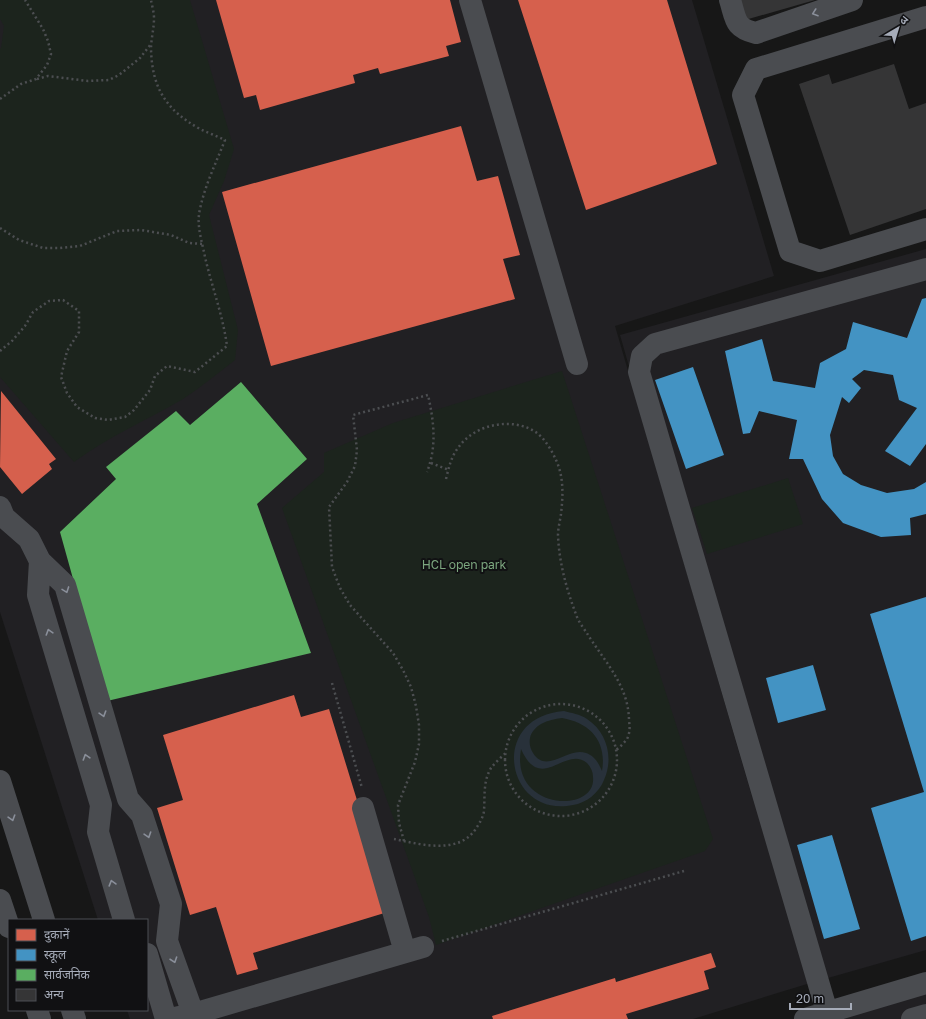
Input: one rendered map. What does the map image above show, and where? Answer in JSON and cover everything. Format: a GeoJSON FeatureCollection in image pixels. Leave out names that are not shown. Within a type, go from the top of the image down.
{"type":"FeatureCollection","features":[{"type":"Feature","properties":{"kind":"street"},"geometry":{"type":"LineString","coordinates":[[470,0],[577,364]]}},
{"type":"Feature","properties":{"kind":"street"},"geometry":{"type":"LineString","coordinates":[[730,0],[736,22],[744,30],[756,33],[852,0]]}},
{"type":"Feature","properties":{"kind":"street"},"geometry":{"type":"LineString","coordinates":[[926,17],[756,69],[743,94],[790,251],[820,261],[926,229]]}},
{"type":"Feature","properties":{"kind":"street"},"geometry":{"type":"LineString","coordinates":[[827,1012],[639,372],[642,356],[655,344],[926,269]]}},
{"type":"Feature","properties":{"kind":"street"},"geometry":{"type":"LineString","coordinates":[[1,514],[29,540],[40,561],[65,584],[128,799],[142,816],[171,904],[167,941],[194,1016]]}},
{"type":"Feature","properties":{"kind":"street"},"geometry":{"type":"LineString","coordinates":[[40,561],[38,595],[101,805],[98,832],[124,919]]}},
{"type":"Feature","properties":{"kind":"street"},"geometry":{"type":"LineString","coordinates":[[0,781],[44,919]]}},
{"type":"Feature","properties":{"kind":"street"},"geometry":{"type":"LineString","coordinates":[[101,805],[128,799]]}},
{"type":"Feature","properties":{"kind":"street"},"geometry":{"type":"LineString","coordinates":[[170,1019],[194,1016],[414,949],[363,808]]}},
{"type":"Feature","properties":{"kind":"street"},"geometry":{"type":"LineString","coordinates":[[0,900],[8,924]]}},
{"type":"Feature","properties":{"kind":"street"},"geometry":{"type":"LineString","coordinates":[[148,957],[166,1019]]}},
{"type":"Feature","properties":{"kind":"street"},"geometry":{"type":"LineString","coordinates":[[805,1019],[926,982]]}},
{"type":"Feature","properties":{"kind":"street"},"geometry":{"type":"LineString","coordinates":[[912,1019],[926,1015]]}},
{"type":"Feature","properties":{"kind":"path"},"geometry":{"type":"LineString","coordinates":[[25,0],[43,29],[51,54],[47,65],[36,79]]}},
{"type":"Feature","properties":{"kind":"path"},"geometry":{"type":"LineString","coordinates":[[0,351],[12,341],[25,326],[33,312],[49,301],[63,300],[79,310],[79,332],[67,351],[61,377],[67,393],[77,407],[96,418],[108,420],[124,417],[134,410],[150,390],[155,376],[167,366],[195,372],[227,346],[199,226],[199,210],[213,165],[225,140],[201,130],[184,119],[174,112],[164,99],[152,70],[154,17],[151,0]]}},
{"type":"Feature","properties":{"kind":"path"},"geometry":{"type":"LineString","coordinates":[[0,99],[21,84],[48,76],[88,81],[109,80],[120,75],[140,58],[152,43]]}},
{"type":"Feature","properties":{"kind":"path"},"geometry":{"type":"LineString","coordinates":[[0,228],[19,240],[43,248],[80,246],[117,231],[135,230],[154,231],[171,235],[189,243],[202,244]]}},
{"type":"Feature","properties":{"kind":"path"},"geometry":{"type":"LineString","coordinates":[[404,841],[399,823],[398,805],[415,762],[419,744],[419,725],[416,706],[411,687],[393,653],[350,605],[340,588],[332,567],[329,507],[347,482],[355,466],[358,450],[353,415],[428,395],[433,419],[434,435],[431,463],[427,472]]}},
{"type":"Feature","properties":{"kind":"path"},"geometry":{"type":"LineString","coordinates":[[446,479],[450,462],[458,447],[471,435],[486,427],[504,424],[521,426],[537,433],[548,446],[557,461],[562,476],[563,493],[558,534],[568,591],[578,620],[615,673],[626,697],[630,731],[626,739],[616,750]]}},
{"type":"Feature","properties":{"kind":"path"},"geometry":{"type":"LineString","coordinates":[[431,463],[448,470]]}},
{"type":"Feature","properties":{"kind":"path"},"geometry":{"type":"LineString","coordinates":[[571,705],[584,709],[596,716],[605,726],[612,738],[616,750],[617,764],[615,777],[609,790],[591,809],[565,817],[552,816],[538,812],[517,795],[510,783],[506,771],[506,752],[513,732],[521,721],[532,712],[544,707],[571,705]]}},
{"type":"Feature","properties":{"kind":"path"},"geometry":{"type":"LineString","coordinates":[[392,839],[450,846],[462,842],[472,834],[479,824],[484,812],[486,780],[491,768],[506,752]]}},
{"type":"Feature","properties":{"kind":"path"},"geometry":{"type":"LineString","coordinates":[[414,949],[684,871]]}},
{"type":"Feature","properties":{"kind":"shaded area"},"geometry":{"type":"Polygon","coordinates":[[[0,0],[692,0],[774,276],[615,326],[755,807],[620,335],[926,249],[926,950],[693,1019],[130,1019],[127,1011],[148,1011],[148,919],[98,919],[0,612],[0,0]]]}},
{"type":"Feature","properties":{"kind":"shaded area"},"geometry":{"type":"Polygon","coordinates":[[[564,711],[584,717],[594,724],[600,731],[607,746],[607,772],[602,785],[592,797],[573,805],[550,805],[532,797],[520,783],[514,766],[515,747],[524,730],[540,717],[564,711]],[[562,718],[554,719],[539,725],[534,730],[530,742],[530,747],[533,753],[539,759],[551,761],[572,753],[586,753],[594,758],[602,771],[602,751],[595,736],[589,729],[581,724],[562,718]],[[521,749],[521,770],[528,785],[540,795],[554,800],[569,801],[582,797],[591,789],[593,775],[591,768],[587,763],[579,759],[570,760],[545,768],[537,768],[529,762],[521,749]]]}},
{"type":"Feature","properties":{"kind":"shaded area"},"geometry":{"type":"Polygon","coordinates":[[[926,982],[926,1019],[796,1019],[926,982]]]}},
{"type":"Feature","properties":{"kind":"green space"},"geometry":{"type":"Polygon","coordinates":[[[0,0],[190,0],[234,149],[224,181],[209,215],[238,330],[235,360],[183,399],[114,437],[74,462],[0,377],[0,49],[4,26],[0,19],[0,0]]]}},
{"type":"Feature","properties":{"kind":"green space","name":"HCL open park"},"geometry":{"type":"Polygon","coordinates":[[[562,371],[713,839],[705,851],[436,945],[429,917],[282,508],[324,472],[324,453],[393,423],[562,371]]]}},
{"type":"Feature","properties":{"kind":"green space"},"geometry":{"type":"Polygon","coordinates":[[[788,478],[803,524],[707,554],[692,508],[788,478]]]}},
{"type":"Feature","properties":{"kind":"building: दुकानें"},"geometry":{"type":"Polygon","coordinates":[[[216,0],[450,0],[461,42],[446,46],[449,56],[380,74],[378,68],[353,75],[355,83],[260,110],[256,95],[244,98],[216,0]]]}},
{"type":"Feature","properties":{"kind":"building: दुकानें"},"geometry":{"type":"Polygon","coordinates":[[[518,0],[667,0],[717,164],[586,210],[518,0]]]}},
{"type":"Feature","properties":{"kind":"building: दुकानें"},"geometry":{"type":"Polygon","coordinates":[[[461,126],[477,181],[498,176],[520,255],[503,259],[515,299],[271,366],[222,192],[461,126]]]}},
{"type":"Feature","properties":{"kind":"building: दुकानें"},"geometry":{"type":"Polygon","coordinates":[[[1,391],[56,459],[49,464],[52,469],[22,494],[0,467],[1,391]]]}},
{"type":"Feature","properties":{"kind":"building: दुकानें"},"geometry":{"type":"Polygon","coordinates":[[[294,695],[301,717],[329,709],[391,911],[253,953],[258,969],[237,975],[216,907],[190,915],[157,808],[183,800],[163,735],[294,695]]]}},
{"type":"Feature","properties":{"kind":"building: दुकानें"},"geometry":{"type":"Polygon","coordinates":[[[711,953],[716,967],[704,971],[709,989],[626,1014],[628,1019],[493,1019],[492,1016],[615,978],[616,982],[711,953]]]}},
{"type":"Feature","properties":{"kind":"building: स्कूल"},"geometry":{"type":"Polygon","coordinates":[[[926,298],[926,444],[910,466],[885,451],[917,408],[899,400],[893,375],[864,370],[852,379],[861,388],[849,403],[842,397],[830,435],[833,456],[843,474],[861,485],[887,493],[914,489],[926,482],[926,514],[910,518],[911,535],[881,537],[843,523],[822,499],[803,459],[789,459],[797,420],[759,411],[750,433],[743,434],[725,351],[762,339],[773,381],[815,388],[820,363],[846,349],[853,322],[907,338],[922,299],[926,298]]]}},
{"type":"Feature","properties":{"kind":"building: स्कूल"},"geometry":{"type":"Polygon","coordinates":[[[693,367],[724,455],[686,469],[655,380],[693,367]]]}},
{"type":"Feature","properties":{"kind":"building: स्कूल"},"geometry":{"type":"Polygon","coordinates":[[[926,597],[926,936],[911,941],[871,808],[924,792],[870,614],[926,597]]]}},
{"type":"Feature","properties":{"kind":"building: स्कूल"},"geometry":{"type":"Polygon","coordinates":[[[813,665],[826,710],[778,723],[766,678],[813,665]]]}},
{"type":"Feature","properties":{"kind":"building: स्कूल"},"geometry":{"type":"Polygon","coordinates":[[[832,835],[860,929],[824,939],[797,845],[832,835]]]}},
{"type":"Feature","properties":{"kind":"building: सार्वजनिक"},"geometry":{"type":"Polygon","coordinates":[[[241,382],[307,459],[257,504],[311,653],[107,701],[60,532],[116,479],[106,467],[176,411],[190,425],[241,382]]]}},
{"type":"Feature","properties":{"kind":"building: अन्य"},"geometry":{"type":"Polygon","coordinates":[[[739,0],[815,0],[745,20],[739,0]]]}},
{"type":"Feature","properties":{"kind":"building: अन्य"},"geometry":{"type":"Polygon","coordinates":[[[894,64],[909,109],[926,103],[926,209],[850,235],[799,84],[829,74],[832,84],[894,64]]]}}]}
